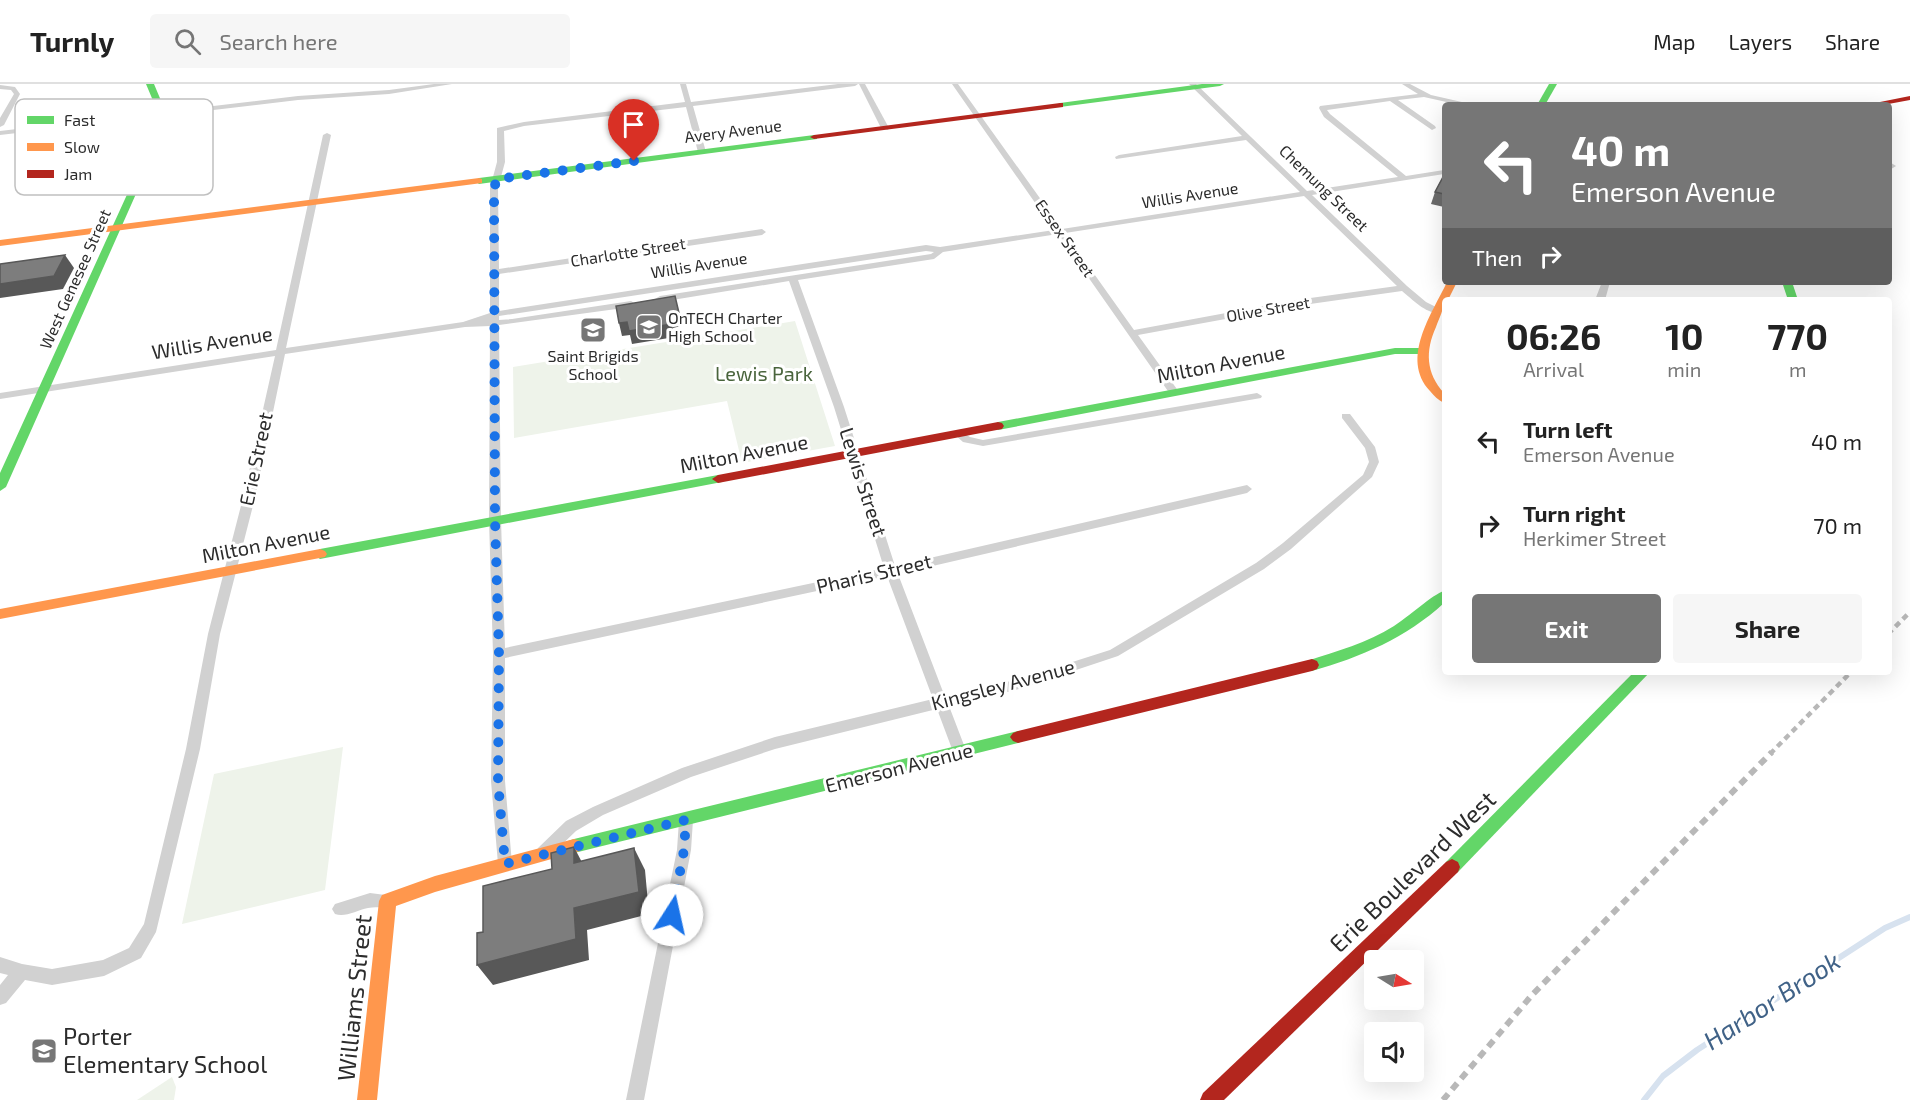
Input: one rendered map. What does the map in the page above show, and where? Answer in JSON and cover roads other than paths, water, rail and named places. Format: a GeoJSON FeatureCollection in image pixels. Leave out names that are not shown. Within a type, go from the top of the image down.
{"type":"FeatureCollection","features":[{"type":"Feature","properties":{"kind":"street"},"geometry":{"type":"LineString","coordinates":[[150,84],[156,99]]}},
{"type":"Feature","properties":{"kind":"street"},"geometry":{"type":"LineString","coordinates":[[213,109],[449,84]]}},
{"type":"Feature","properties":{"kind":"street"},"geometry":{"type":"LineString","coordinates":[[683,84],[702,152]]}},
{"type":"Feature","properties":{"kind":"street"},"geometry":{"type":"LineString","coordinates":[[505,864],[498,781],[499,654],[495,520],[494,188],[501,162],[500,130],[524,124],[855,84]]}},
{"type":"Feature","properties":{"kind":"street"},"geometry":{"type":"LineString","coordinates":[[862,84],[885,128]]}},
{"type":"Feature","properties":{"kind":"street","name":"Essex Street"},"geometry":{"type":"LineString","coordinates":[[955,84],[1174,392]]}},
{"type":"Feature","properties":{"kind":"street","name":"Avery Avenue"},"geometry":{"type":"LineString","coordinates":[[0,243],[1220,84]]}},
{"type":"Feature","properties":{"kind":"street"},"geometry":{"type":"LineString","coordinates":[[1405,84],[1424,95],[1458,102]]}},
{"type":"Feature","properties":{"kind":"street"},"geometry":{"type":"LineString","coordinates":[[1543,102],[1553,84]]}},
{"type":"Feature","properties":{"kind":"street","name":"Chemung Street"},"geometry":{"type":"LineString","coordinates":[[1194,86],[1404,288],[1423,304],[1437,310]]}},
{"type":"Feature","properties":{"kind":"street"},"geometry":{"type":"LineString","coordinates":[[0,87],[13,88],[17,94],[0,125]]}},
{"type":"Feature","properties":{"kind":"street"},"geometry":{"type":"LineString","coordinates":[[1404,178],[1323,111],[1327,107],[1424,95]]}},
{"type":"Feature","properties":{"kind":"street"},"geometry":{"type":"LineString","coordinates":[[1887,102],[1910,98]]}},
{"type":"Feature","properties":{"kind":"street"},"geometry":{"type":"LineString","coordinates":[[1391,99],[1432,128]]}},
{"type":"Feature","properties":{"kind":"street"},"geometry":{"type":"LineString","coordinates":[[0,133],[15,131]]}},
{"type":"Feature","properties":{"kind":"street","name":"Erie Street"},"geometry":{"type":"LineString","coordinates":[[22,972],[52,977],[104,968],[135,953],[151,927],[193,749],[214,634],[231,570],[327,135]]}},
{"type":"Feature","properties":{"kind":"street"},"geometry":{"type":"LineString","coordinates":[[1119,157],[1248,138]]}},
{"type":"Feature","properties":{"kind":"street","name":"Willis Avenue"},"geometry":{"type":"LineString","coordinates":[[0,396],[465,324],[916,249],[940,250],[1442,172]]}},
{"type":"Feature","properties":{"kind":"street","name":"West Genesee Street"},"geometry":{"type":"LineString","coordinates":[[0,487],[132,195]]}},
{"type":"Feature","properties":{"kind":"street","name":"Charlotte Street"},"geometry":{"type":"LineString","coordinates":[[495,272],[762,232]]}},
{"type":"Feature","properties":{"kind":"street","name":"Willis Avenue"},"geometry":{"type":"LineString","coordinates":[[652,300],[934,256],[940,250]]}},
{"type":"Feature","properties":{"kind":"street","name":"Lewis Street"},"geometry":{"type":"LineString","coordinates":[[793,279],[854,453],[891,570],[960,753]]}},
{"type":"Feature","properties":{"kind":"street","name":"Olive Street"},"geometry":{"type":"LineString","coordinates":[[1132,333],[1296,303],[1404,288]]}},
{"type":"Feature","properties":{"kind":"street"},"geometry":{"type":"LineString","coordinates":[[1442,301],[1421,351],[1420,362],[1428,385],[1442,397]]}},
{"type":"Feature","properties":{"kind":"street","name":"Willis Avenue"},"geometry":{"type":"LineString","coordinates":[[494,319],[641,302]]}},
{"type":"Feature","properties":{"kind":"street","name":"Milton Avenue"},"geometry":{"type":"LineString","coordinates":[[0,614],[1395,351],[1421,351]]}},
{"type":"Feature","properties":{"kind":"street"},"geometry":{"type":"LineString","coordinates":[[958,434],[967,440],[983,443],[1257,396]]}},
{"type":"Feature","properties":{"kind":"street","name":"Kingsley Avenue"},"geometry":{"type":"LineString","coordinates":[[543,854],[571,826],[598,811],[687,772],[775,744],[1019,684],[1114,653],[1269,559],[1324,516],[1370,472],[1374,462],[1370,447],[1346,416]]}},
{"type":"Feature","properties":{"kind":"street","name":"Pharis Street"},"geometry":{"type":"LineString","coordinates":[[499,654],[891,570],[1247,489]]}},
{"type":"Feature","properties":{"kind":"street","name":"Emerson Avenue"},"geometry":{"type":"LineString","coordinates":[[340,909],[370,900],[388,901],[543,854],[1349,656],[1389,640],[1422,618],[1442,598]]}},
{"type":"Feature","properties":{"kind":"street","name":"Erie Boulevard West"},"geometry":{"type":"LineString","coordinates":[[1210,1100],[1488,831],[1640,675]]}},
{"type":"Feature","properties":{"kind":"street"},"geometry":{"type":"LineString","coordinates":[[635,1100],[676,893],[686,820]]}},
{"type":"Feature","properties":{"kind":"street","name":"Williams Street"},"geometry":{"type":"LineString","coordinates":[[367,1100],[388,901]]}},
{"type":"Feature","properties":{"kind":"street"},"geometry":{"type":"LineString","coordinates":[[0,964],[22,972],[0,997]]}},
{"type":"Feature","properties":{"kind":"waterway","name":"Harbor Brook"},"geometry":{"type":"LineString","coordinates":[[1644,1100],[1663,1076],[1697,1050],[1885,928],[1910,917]]}},
{"type":"Feature","properties":{"kind":"railway"},"geometry":{"type":"LineString","coordinates":[[1892,630],[1910,612]]}},
{"type":"Feature","properties":{"kind":"railway"},"geometry":{"type":"LineString","coordinates":[[1770,754],[1848,675]]}},
{"type":"Feature","properties":{"kind":"railway"},"geometry":{"type":"LineString","coordinates":[[1443,1100],[1532,995],[1772,752]]}},
{"type":"Feature","properties":{"kind":"place","name":"OnTECH Charter High School"},"geometry":{"type":"Point","coordinates":[649,327]}},
{"type":"Feature","properties":{"kind":"place","name":"Saint Brigids School"},"geometry":{"type":"Point","coordinates":[593,330]}},
{"type":"Feature","properties":{"kind":"place","name":"Porter Elementary School"},"geometry":{"type":"Point","coordinates":[44,1051]}},
{"type":"Feature","properties":{"kind":"park label","name":"Lewis Park"},"geometry":{"type":"Point","coordinates":[764,374]}}]}
